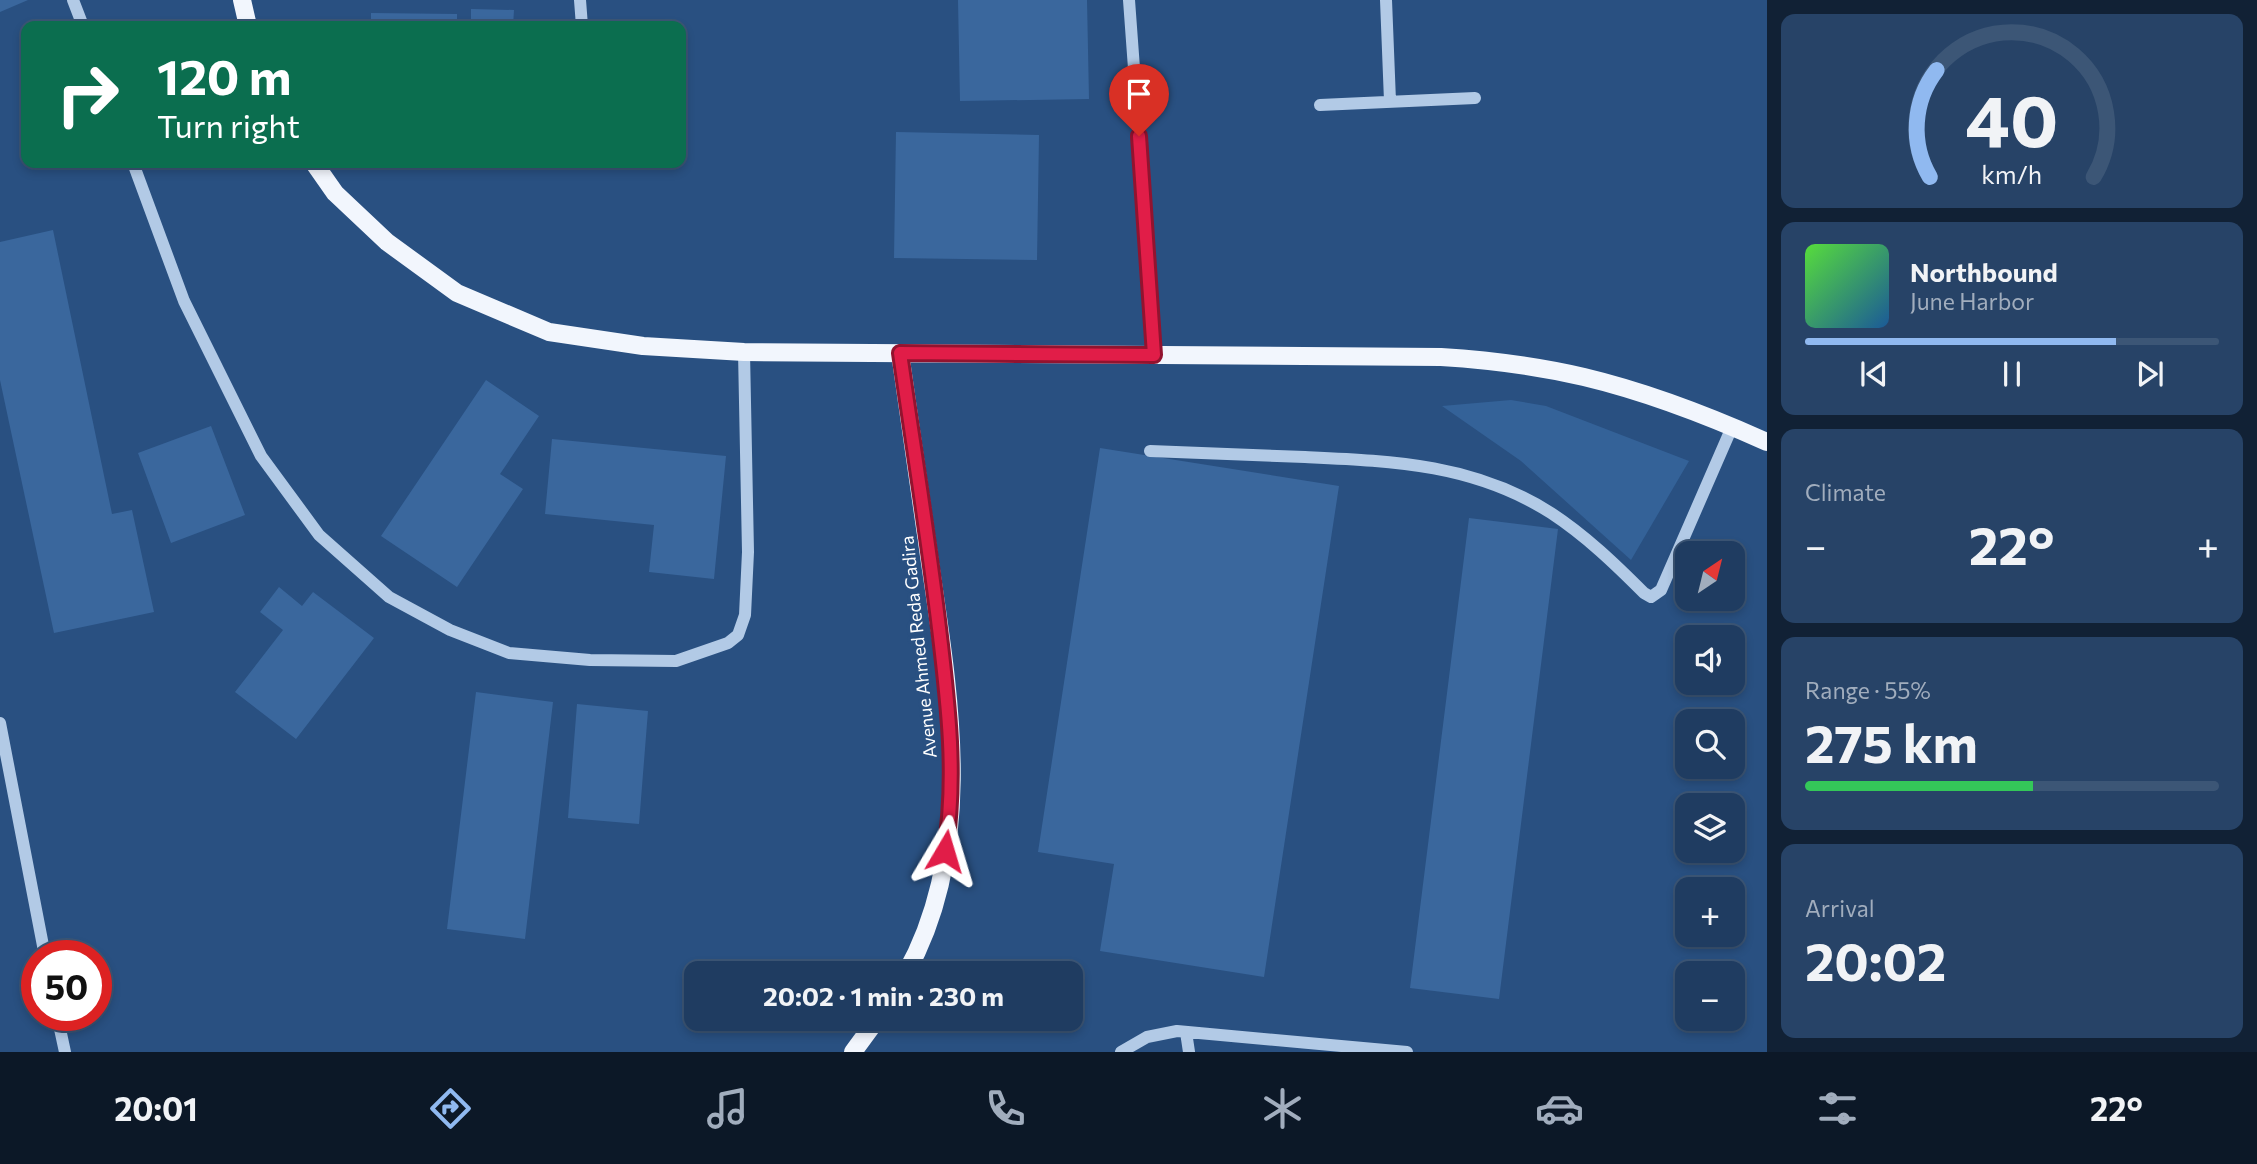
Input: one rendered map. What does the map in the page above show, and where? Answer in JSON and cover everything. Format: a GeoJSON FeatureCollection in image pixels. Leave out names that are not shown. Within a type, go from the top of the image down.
{"type":"FeatureCollection","features":[{"type":"Feature","properties":{"kind":"main road"},"geometry":{"type":"LineString","coordinates":[[242,0],[247,21]]}},
{"type":"Feature","properties":{"kind":"main road"},"geometry":{"type":"LineString","coordinates":[[318,168],[335,193],[387,242],[457,293],[549,331],[643,346],[744,352],[1440,357],[1490,360],[1586,377],[1627,389],[1732,426],[1767,442]]}},
{"type":"Feature","properties":{"kind":"main road","name":"Avenue Ahmed Reda Gadira"},"geometry":{"type":"LineString","coordinates":[[900,353],[935,596],[952,754],[950,808],[943,868],[925,934],[912,961]]}},
{"type":"Feature","properties":{"kind":"main road"},"geometry":{"type":"LineString","coordinates":[[853,1052],[868,1031]]}},
{"type":"Feature","properties":{"kind":"street"},"geometry":{"type":"LineString","coordinates":[[73,0],[81,21]]}},
{"type":"Feature","properties":{"kind":"street"},"geometry":{"type":"LineString","coordinates":[[580,0],[582,21]]}},
{"type":"Feature","properties":{"kind":"street"},"geometry":{"type":"LineString","coordinates":[[1129,0],[1154,355]]}},
{"type":"Feature","properties":{"kind":"street"},"geometry":{"type":"LineString","coordinates":[[1386,0],[1390,101]]}},
{"type":"Feature","properties":{"kind":"street"},"geometry":{"type":"LineString","coordinates":[[1320,104],[1475,98]]}},
{"type":"Feature","properties":{"kind":"street"},"geometry":{"type":"LineString","coordinates":[[135,168],[184,301],[201,337],[261,456],[319,535],[389,597],[450,631],[509,653],[590,660],[676,661],[728,643],[738,635],[745,615],[748,552],[744,352]]}},
{"type":"Feature","properties":{"kind":"street"},"geometry":{"type":"LineString","coordinates":[[1150,451],[1386,460],[1444,469],[1483,481],[1550,513],[1589,540],[1651,597],[1661,590],[1732,426]]}},
{"type":"Feature","properties":{"kind":"street"},"geometry":{"type":"LineString","coordinates":[[0,723],[42,940]]}},
{"type":"Feature","properties":{"kind":"street"},"geometry":{"type":"LineString","coordinates":[[60,1031],[65,1052]]}},
{"type":"Feature","properties":{"kind":"street"},"geometry":{"type":"LineString","coordinates":[[1186,1032],[1189,1052]]}},
{"type":"Feature","properties":{"kind":"street"},"geometry":{"type":"LineString","coordinates":[[1121,1052],[1147,1037],[1161,1033],[1186,1032],[1262,1038],[1337,1049],[1407,1052]]}},
{"type":"Feature","properties":{"kind":"street"},"geometry":{"type":"LineString","coordinates":[[1262,1038],[1264,1052]]}},
{"type":"Feature","properties":{"kind":"shaded area"},"geometry":{"type":"Polygon","coordinates":[[[1511,400],[1546,406],[1689,461],[1631,560],[1521,461],[1442,406],[1511,400]]]}},
{"type":"Feature","properties":{"kind":"building"},"geometry":{"type":"Polygon","coordinates":[[[0,0],[28,0],[0,12],[0,0]]]}},
{"type":"Feature","properties":{"kind":"building"},"geometry":{"type":"Polygon","coordinates":[[[958,0],[1087,0],[1089,99],[960,101],[958,0]]]}},
{"type":"Feature","properties":{"kind":"building"},"geometry":{"type":"Polygon","coordinates":[[[471,9],[514,10],[513,21],[471,21],[471,9]]]}},
{"type":"Feature","properties":{"kind":"building"},"geometry":{"type":"Polygon","coordinates":[[[371,13],[457,14],[457,21],[371,21],[371,13]]]}},
{"type":"Feature","properties":{"kind":"building"},"geometry":{"type":"Polygon","coordinates":[[[896,132],[1039,135],[1037,260],[894,258],[896,132]]]}},
{"type":"Feature","properties":{"kind":"building"},"geometry":{"type":"Polygon","coordinates":[[[53,230],[112,514],[132,510],[154,612],[54,633],[0,380],[0,242],[53,230]]]}},
{"type":"Feature","properties":{"kind":"building"},"geometry":{"type":"Polygon","coordinates":[[[486,380],[539,416],[500,474],[523,489],[457,587],[381,536],[486,380]]]}},
{"type":"Feature","properties":{"kind":"building"},"geometry":{"type":"Polygon","coordinates":[[[211,426],[245,515],[171,543],[138,453],[211,426]]]}},
{"type":"Feature","properties":{"kind":"building"},"geometry":{"type":"Polygon","coordinates":[[[552,439],[726,456],[714,579],[649,572],[654,525],[545,514],[552,439]]]}},
{"type":"Feature","properties":{"kind":"building"},"geometry":{"type":"Polygon","coordinates":[[[1100,448],[1339,486],[1264,977],[1100,951],[1114,864],[1038,852],[1100,448]]]}},
{"type":"Feature","properties":{"kind":"building"},"geometry":{"type":"Polygon","coordinates":[[[1469,518],[1558,529],[1499,999],[1410,988],[1469,518]]]}},
{"type":"Feature","properties":{"kind":"building"},"geometry":{"type":"Polygon","coordinates":[[[279,587],[302,606],[313,592],[374,638],[296,739],[235,692],[283,630],[260,612],[279,587]]]}},
{"type":"Feature","properties":{"kind":"building"},"geometry":{"type":"Polygon","coordinates":[[[476,692],[553,702],[525,939],[447,929],[476,692]]]}},
{"type":"Feature","properties":{"kind":"building"},"geometry":{"type":"Polygon","coordinates":[[[577,704],[648,711],[639,824],[568,818],[577,704]]]}},
{"type":"Feature","properties":{"kind":"route"},"geometry":{"type":"LineString","coordinates":[[945,851],[951,794],[949,714],[900,353],[1154,355],[1139,136]]}}]}
